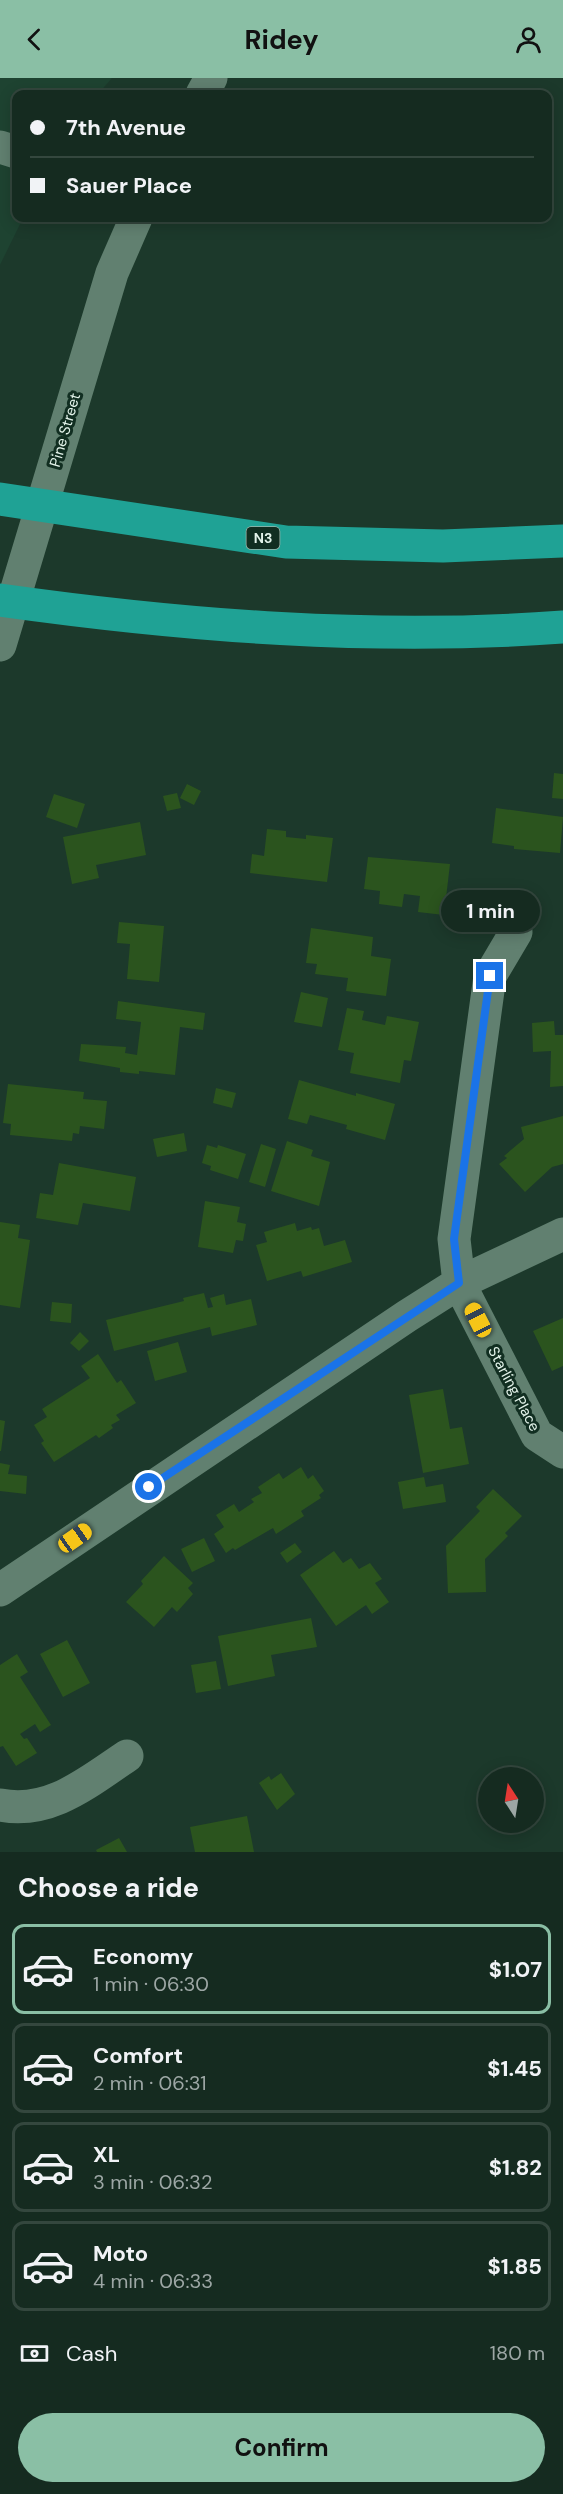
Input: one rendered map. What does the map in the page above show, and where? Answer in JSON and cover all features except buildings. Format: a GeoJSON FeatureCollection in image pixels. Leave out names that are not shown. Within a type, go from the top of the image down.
{"type":"FeatureCollection","features":[{"type":"Feature","properties":{"kind":"highway","name":"N3"},"geometry":{"type":"LineString","coordinates":[[0,499],[286,542],[443,546],[563,541]]}},
{"type":"Feature","properties":{"kind":"highway"},"geometry":{"type":"LineString","coordinates":[[0,600],[116,616],[295,630],[504,631],[563,627]]}},
{"type":"Feature","properties":{"kind":"street","name":"Pine Street"},"geometry":{"type":"LineString","coordinates":[[0,645],[112,273],[134,222]]}},
{"type":"Feature","properties":{"kind":"street"},"geometry":{"type":"LineString","coordinates":[[459,1283],[454,1239],[490,976],[516,932]]}},
{"type":"Feature","properties":{"kind":"street"},"geometry":{"type":"LineString","coordinates":[[0,1590],[149,1487],[459,1283],[563,1234]]}},
{"type":"Feature","properties":{"kind":"street","name":"Starling Place"},"geometry":{"type":"LineString","coordinates":[[459,1283],[537,1435],[563,1452]]}},
{"type":"Feature","properties":{"kind":"street"},"geometry":{"type":"LineString","coordinates":[[0,1805],[11,1807],[35,1805],[64,1798],[127,1756]]}},
{"type":"Feature","properties":{"kind":"shaded area"},"geometry":{"type":"Polygon","coordinates":[[[0,78],[112,78],[102,90],[12,90],[12,222],[21,222],[0,265],[0,78]]]}},
{"type":"Feature","properties":{"kind":"route"},"geometry":{"type":"LineString","coordinates":[[149,1487],[459,1283],[454,1239],[490,976]]}}]}
